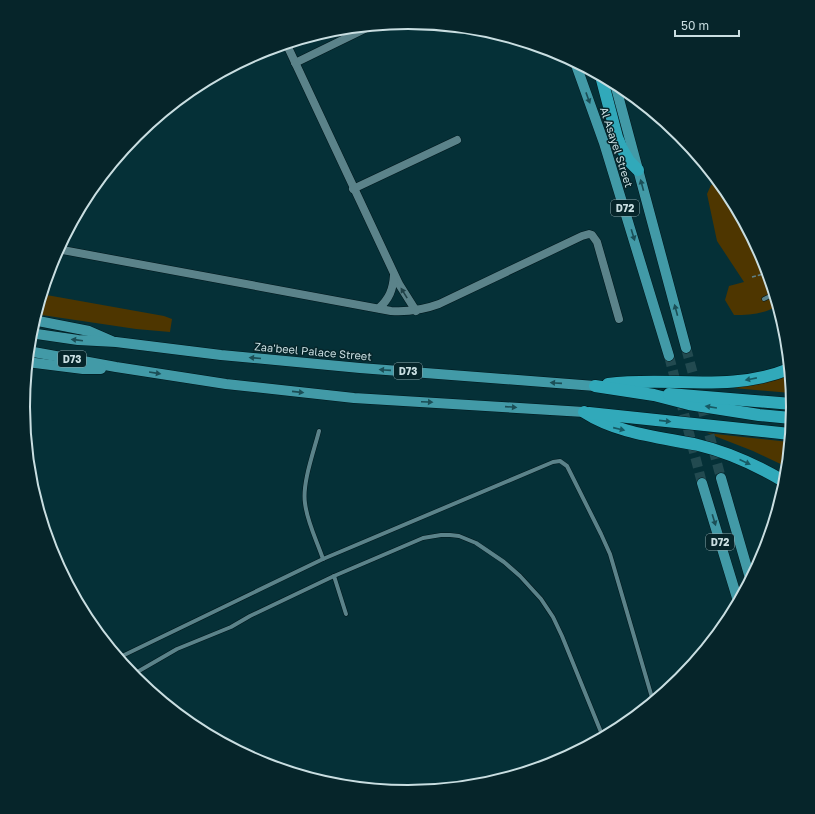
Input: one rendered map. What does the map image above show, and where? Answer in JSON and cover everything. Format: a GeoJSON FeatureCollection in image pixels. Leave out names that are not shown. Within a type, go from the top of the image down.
{"type":"FeatureCollection","features":[{"type":"Feature","properties":{"kind":"highway"},"geometry":{"type":"LineString","coordinates":[[603,84],[622,149],[629,161],[638,170]]}},
{"type":"Feature","properties":{"kind":"highway"},"geometry":{"type":"LineString","coordinates":[[595,386],[635,381],[716,383],[740,382],[784,371]]}},
{"type":"Feature","properties":{"kind":"highway"},"geometry":{"type":"LineString","coordinates":[[595,386],[654,395],[689,404],[759,415],[786,417]]}},
{"type":"Feature","properties":{"kind":"highway"},"geometry":{"type":"LineString","coordinates":[[654,395],[686,395],[786,403]]}},
{"type":"Feature","properties":{"kind":"highway"},"geometry":{"type":"LineString","coordinates":[[584,412],[785,433]]}},
{"type":"Feature","properties":{"kind":"highway"},"geometry":{"type":"LineString","coordinates":[[584,412],[612,427],[715,450],[750,464],[778,479]]}},
{"type":"Feature","properties":{"kind":"main road","name":"Al Asayel Street"},"geometry":{"type":"LineString","coordinates":[[578,70],[604,143],[669,356]]}},
{"type":"Feature","properties":{"kind":"main road","name":"Al Asayel Street"},"geometry":{"type":"LineString","coordinates":[[617,93],[686,348]]}},
{"type":"Feature","properties":{"kind":"main road"},"geometry":{"type":"LineString","coordinates":[[39,321],[89,332],[116,342]]}},
{"type":"Feature","properties":{"kind":"main road","name":"Zaa'beel Palace Street"},"geometry":{"type":"LineString","coordinates":[[37,334],[78,340],[116,342],[221,355],[360,368],[595,386]]}},
{"type":"Feature","properties":{"kind":"main road","name":"D73"},"geometry":{"type":"LineString","coordinates":[[34,352],[116,367],[226,384],[354,398],[584,412]]}},
{"type":"Feature","properties":{"kind":"main road"},"geometry":{"type":"LineString","coordinates":[[32,363],[84,369],[116,367]]}},
{"type":"Feature","properties":{"kind":"main road","name":"D72"},"geometry":{"type":"LineString","coordinates":[[721,478],[748,572]]}},
{"type":"Feature","properties":{"kind":"main road","name":"D72"},"geometry":{"type":"LineString","coordinates":[[702,483],[736,594]]}},
{"type":"Feature","properties":{"kind":"street"},"geometry":{"type":"LineString","coordinates":[[295,63],[359,32]]}},
{"type":"Feature","properties":{"kind":"street"},"geometry":{"type":"LineString","coordinates":[[288,48],[394,275],[404,294],[416,310]]}},
{"type":"Feature","properties":{"kind":"street"},"geometry":{"type":"LineString","coordinates":[[354,189],[457,140]]}},
{"type":"Feature","properties":{"kind":"street"},"geometry":{"type":"LineString","coordinates":[[63,250],[391,311],[404,312],[439,304],[452,299],[589,234],[592,235],[597,242],[619,319]]}},
{"type":"Feature","properties":{"kind":"street"},"geometry":{"type":"LineString","coordinates":[[379,308],[386,302],[391,293],[394,284],[394,275]]}},
{"type":"Feature","properties":{"kind":"lane"},"geometry":{"type":"LineString","coordinates":[[764,299],[769,297]]}},
{"type":"Feature","properties":{"kind":"lane"},"geometry":{"type":"LineString","coordinates":[[319,431],[304,495],[306,510],[323,559]]}},
{"type":"Feature","properties":{"kind":"lane"},"geometry":{"type":"LineString","coordinates":[[123,656],[323,559],[553,462],[560,461],[567,466],[608,550],[651,696]]}},
{"type":"Feature","properties":{"kind":"lane"},"geometry":{"type":"LineString","coordinates":[[138,672],[177,649],[231,627],[250,616],[334,576],[423,538],[441,535],[459,536],[476,543],[513,568],[535,591],[547,608],[562,636],[601,731]]}},
{"type":"Feature","properties":{"kind":"lane"},"geometry":{"type":"LineString","coordinates":[[334,576],[346,614]]}},
{"type":"Feature","properties":{"kind":"path"},"geometry":{"type":"LineString","coordinates":[[752,277],[761,275]]}},
{"type":"Feature","properties":{"kind":"shaded area"},"geometry":{"type":"Polygon","coordinates":[[[713,184],[722,197],[735,218],[757,262],[773,308],[767,311],[734,315],[725,300],[729,286],[744,282],[717,241],[707,194],[713,184]]]}},
{"type":"Feature","properties":{"kind":"shaded area"},"geometry":{"type":"Polygon","coordinates":[[[47,295],[164,316],[172,319],[170,332],[136,329],[41,315],[47,295]]]}},
{"type":"Feature","properties":{"kind":"shaded area"},"geometry":{"type":"Polygon","coordinates":[[[784,375],[785,393],[733,388],[784,375]]]}},
{"type":"Feature","properties":{"kind":"shaded area"},"geometry":{"type":"Polygon","coordinates":[[[707,433],[784,441],[781,464],[753,451],[707,433]]]}},
{"type":"Feature","properties":{"kind":"tunnel"},"geometry":{"type":"LineString","coordinates":[[686,348],[721,478]]}},
{"type":"Feature","properties":{"kind":"tunnel"},"geometry":{"type":"LineString","coordinates":[[669,356],[702,483]]}}]}
